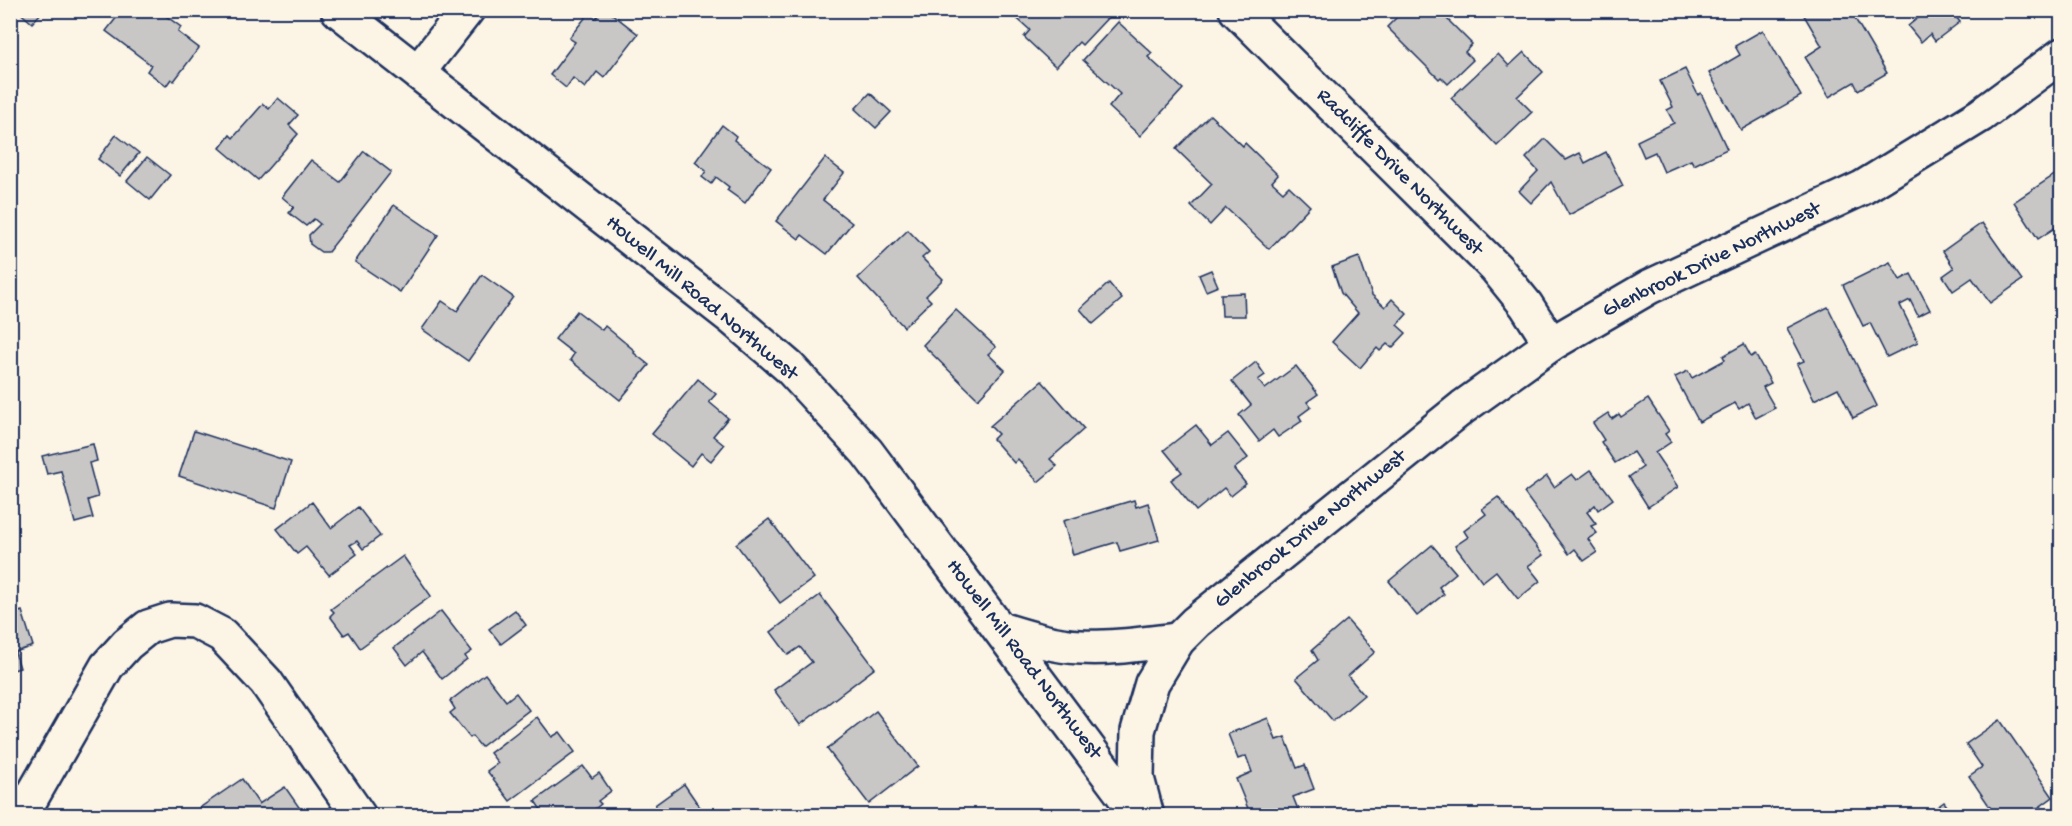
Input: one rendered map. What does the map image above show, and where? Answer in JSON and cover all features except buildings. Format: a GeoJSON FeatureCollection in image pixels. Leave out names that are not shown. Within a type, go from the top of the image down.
{"type":"FeatureCollection","features":[{"type":"Feature","properties":{"kind":"street","name":"Howell Mill Road Northwest"},"geometry":{"type":"LineString","coordinates":[[338,10],[732,318],[789,367],[867,452],[1139,816]]}},
{"type":"Feature","properties":{"kind":"street"},"geometry":{"type":"LineString","coordinates":[[418,72],[467,10]]}},
{"type":"Feature","properties":{"kind":"street","name":"Radcliffe Drive Northwest"},"geometry":{"type":"LineString","coordinates":[[1236,10],[1496,268],[1526,305],[1551,345]]}},
{"type":"Feature","properties":{"kind":"street","name":"Glenbrook Drive Northwest"},"geometry":{"type":"LineString","coordinates":[[1147,816],[1137,778],[1138,731],[1152,683],[1178,640],[1196,622],[1463,408],[1551,345],[1649,288],[1862,188],[1982,115],[2061,55]]}},
{"type":"Feature","properties":{"kind":"street"},"geometry":{"type":"LineString","coordinates":[[21,816],[107,666],[127,644],[148,627],[170,620],[195,621],[222,635],[266,682],[359,816]]}},
{"type":"Feature","properties":{"kind":"street"},"geometry":{"type":"LineString","coordinates":[[1000,629],[1039,641],[1081,647],[1123,646],[1178,640]]}}]}
